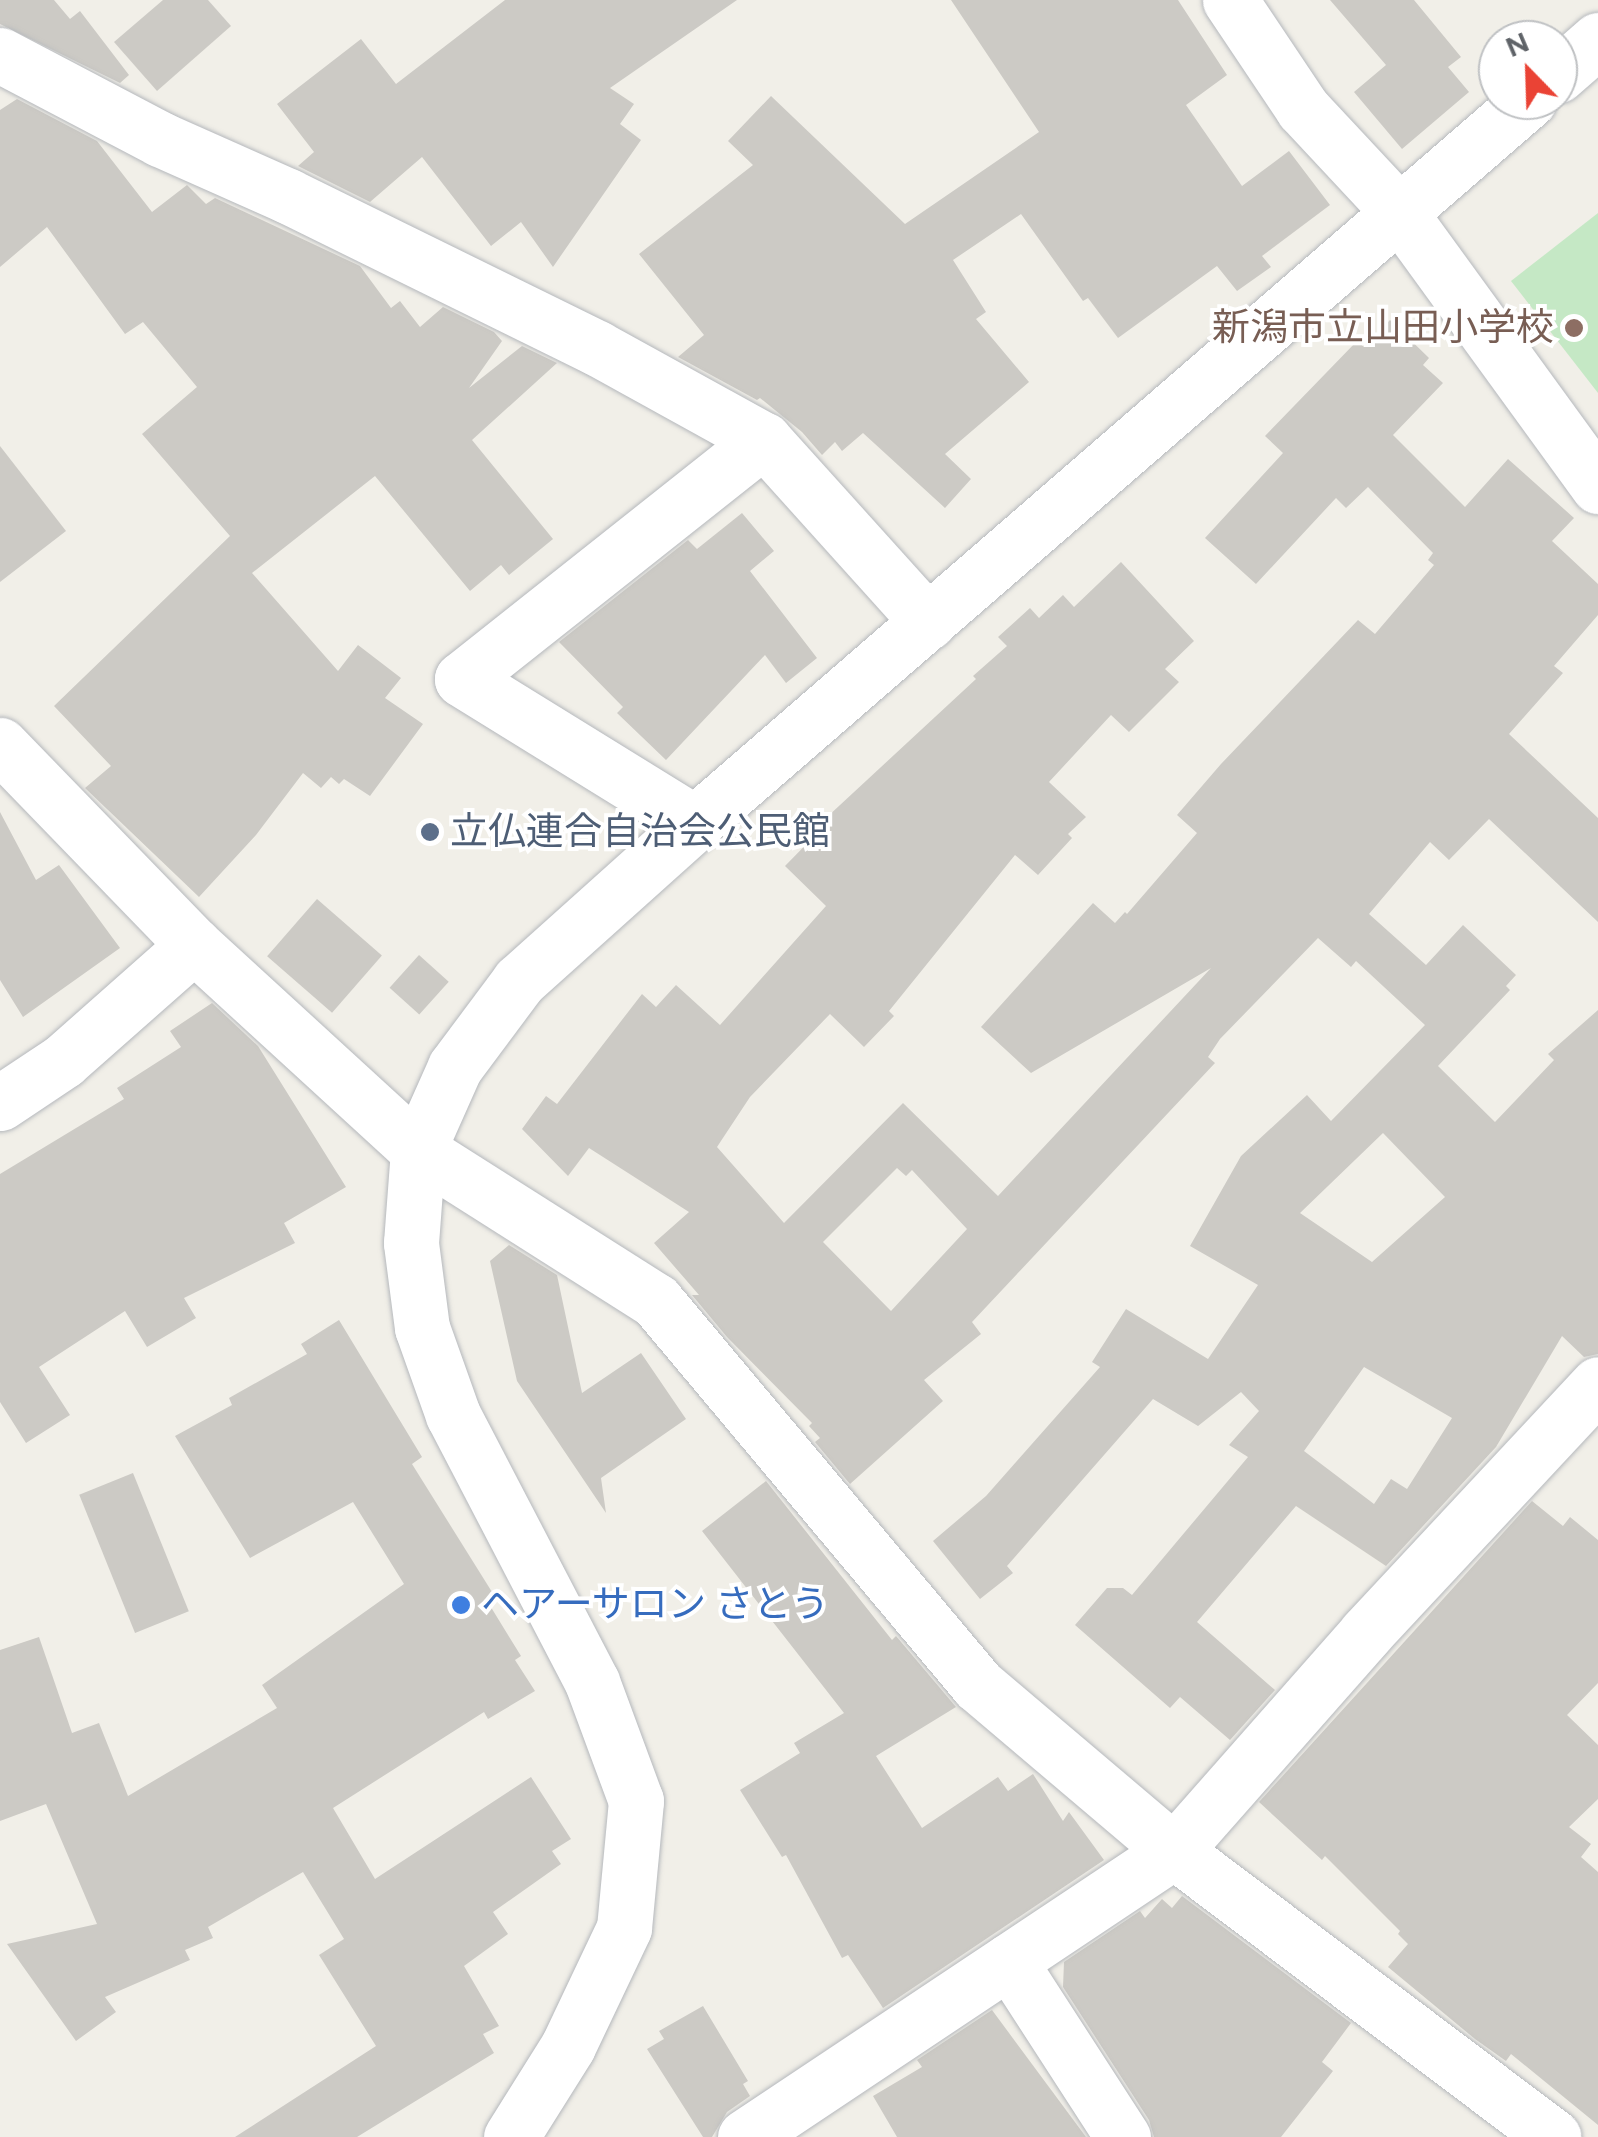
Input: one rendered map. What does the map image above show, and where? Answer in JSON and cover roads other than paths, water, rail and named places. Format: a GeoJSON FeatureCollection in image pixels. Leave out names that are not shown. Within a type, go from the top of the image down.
{"type":"FeatureCollection","features":[{"type":"Feature","properties":{"kind":"street"},"geometry":{"type":"LineString","coordinates":[[1230,0],[1302,109],[1399,212],[1598,486]]}},
{"type":"Feature","properties":{"kind":"street"},"geometry":{"type":"LineString","coordinates":[[1578,58],[1598,40]]}},
{"type":"Feature","properties":{"kind":"street"},"geometry":{"type":"LineString","coordinates":[[0,54],[160,139],[288,196],[596,348],[764,440],[928,622]]}},
{"type":"Feature","properties":{"kind":"street"},"geometry":{"type":"LineString","coordinates":[[512,2137],[568,2046],[624,1928],[636,1801],[592,1682],[453,1415],[422,1328],[411,1243],[418,1150],[455,1067],[519,981],[694,823],[1506,120]]}},
{"type":"Feature","properties":{"kind":"street"},"geometry":{"type":"LineString","coordinates":[[694,823],[462,679],[764,440]]}},
{"type":"Feature","properties":{"kind":"street"},"geometry":{"type":"LineString","coordinates":[[0,745],[194,945],[418,1150],[656,1302],[978,1685],[1174,1851],[1553,2137]]}},
{"type":"Feature","properties":{"kind":"street"},"geometry":{"type":"LineString","coordinates":[[0,1103],[63,1061],[194,945]]}},
{"type":"Feature","properties":{"kind":"street"},"geometry":{"type":"LineString","coordinates":[[745,2137],[1174,1851],[1366,1633],[1598,1384]]}},
{"type":"Feature","properties":{"kind":"street"},"geometry":{"type":"LineString","coordinates":[[1009,1961],[1123,2137]]}},
{"type":"Feature","properties":{"kind":"place","name":"新潟市立山田小学校"},"geometry":{"type":"Point","coordinates":[1574,328]}},
{"type":"Feature","properties":{"kind":"place","name":"立仏連合自治会公民館"},"geometry":{"type":"Point","coordinates":[430,832]}},
{"type":"Feature","properties":{"kind":"place","name":"ヘアーサロン さとう"},"geometry":{"type":"Point","coordinates":[461,1605]}}]}
